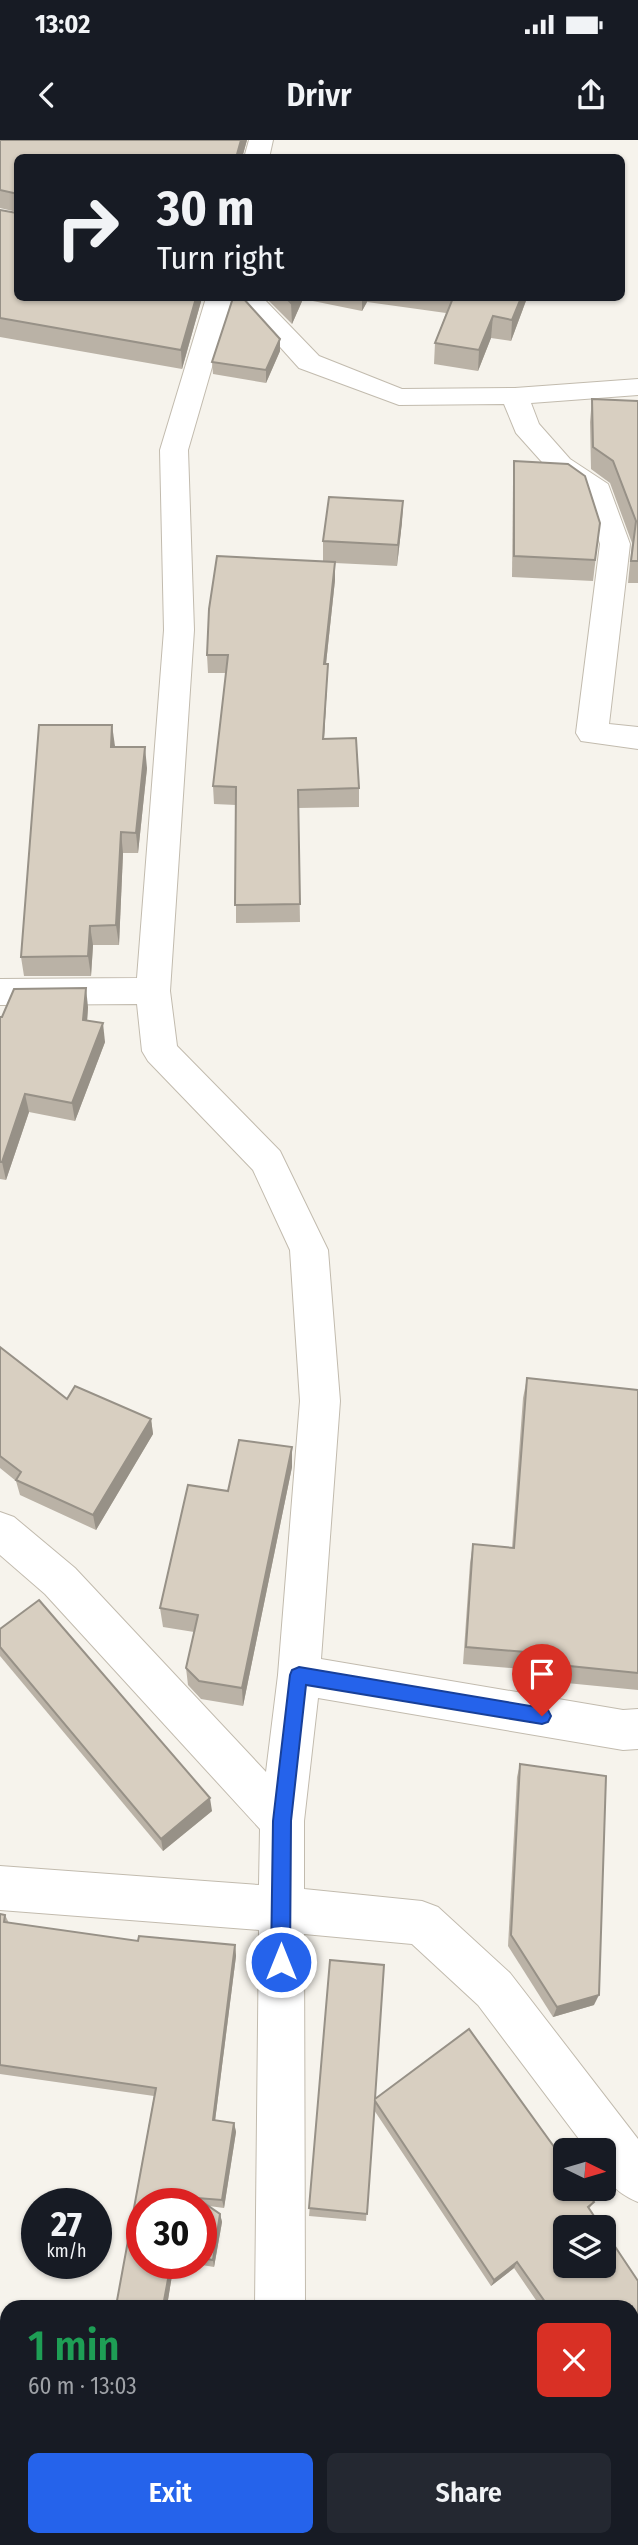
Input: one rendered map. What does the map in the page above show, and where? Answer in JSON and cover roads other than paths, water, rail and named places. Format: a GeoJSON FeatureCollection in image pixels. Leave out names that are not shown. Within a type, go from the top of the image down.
{"type":"FeatureCollection","features":[{"type":"Feature","properties":{"kind":"street"},"geometry":{"type":"LineString","coordinates":[[218,301],[174,450],[179,630],[153,991],[160,1051],[267,1161],[309,1250],[320,1401],[299,1675],[282,1821],[280,2300]]}},
{"type":"Feature","properties":{"kind":"street"},"geometry":{"type":"LineString","coordinates":[[252,301],[309,362],[398,397],[515,396],[638,387]]}},
{"type":"Feature","properties":{"kind":"street"},"geometry":{"type":"LineString","coordinates":[[515,396],[526,427],[560,465],[598,491],[615,544],[592,733],[638,738]]}},
{"type":"Feature","properties":{"kind":"street"},"geometry":{"type":"LineString","coordinates":[[0,992],[153,991]]}},
{"type":"Feature","properties":{"kind":"street"},"geometry":{"type":"LineString","coordinates":[[0,1530],[60,1581],[282,1821]]}},
{"type":"Feature","properties":{"kind":"street"},"geometry":{"type":"LineString","coordinates":[[299,1675],[624,1730],[638,1729]]}},
{"type":"Feature","properties":{"kind":"street"},"geometry":{"type":"LineString","coordinates":[[0,1888],[281,1909],[422,1923],[494,1989],[638,2178]]}}]}
